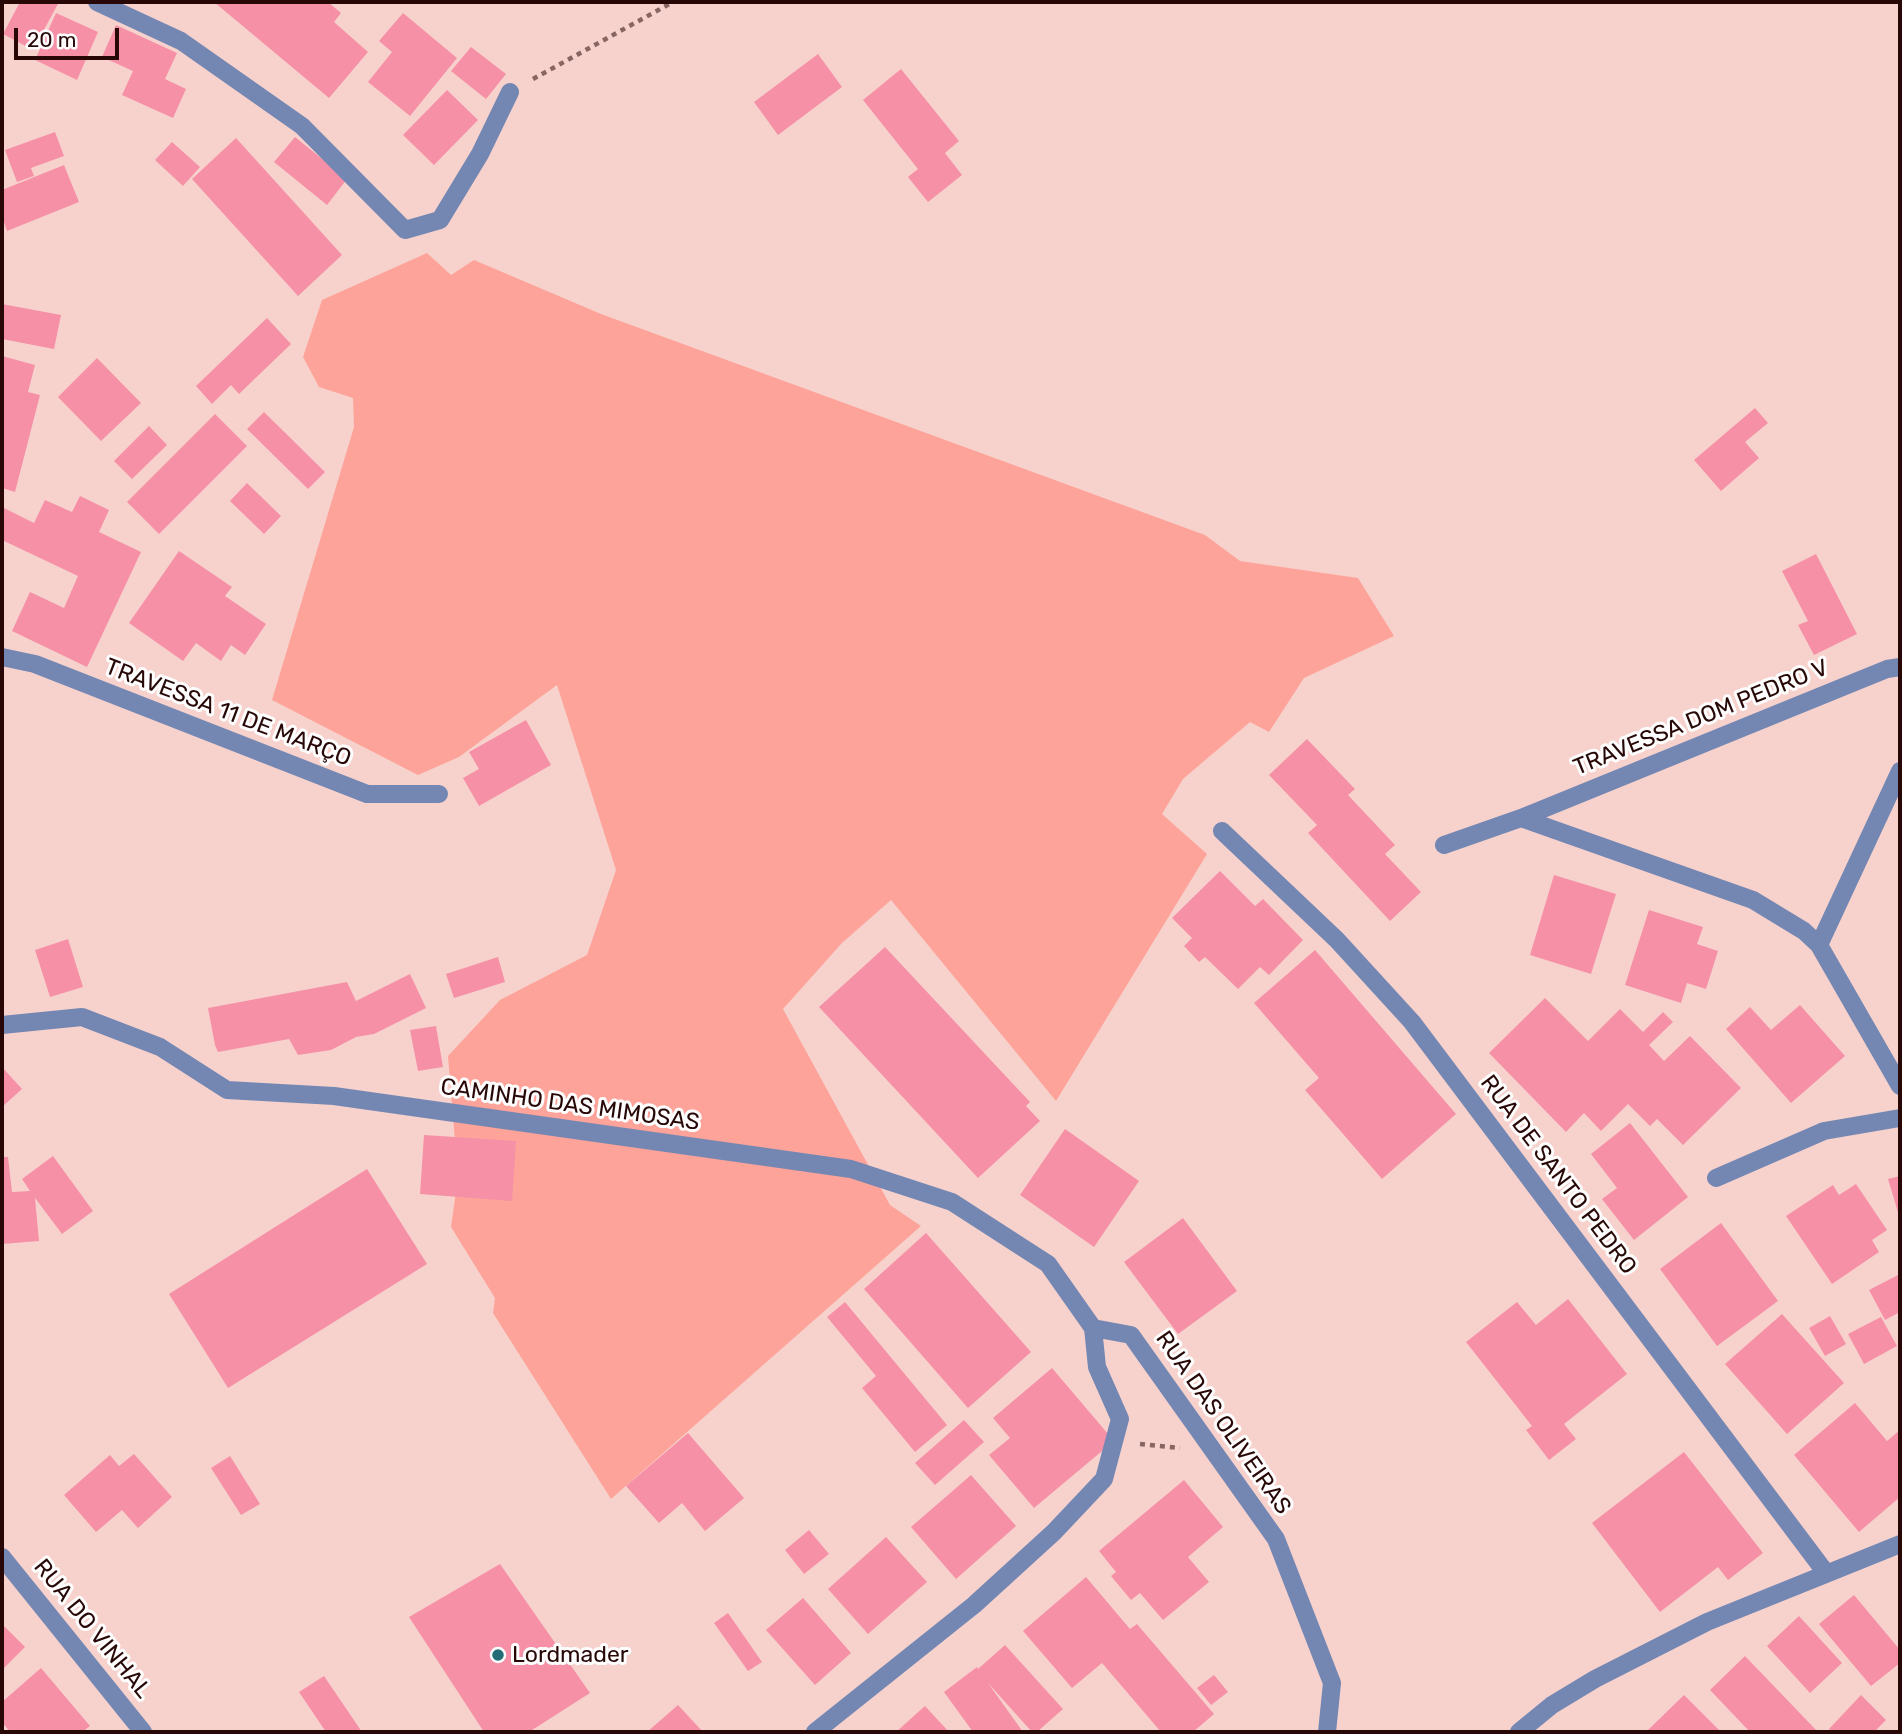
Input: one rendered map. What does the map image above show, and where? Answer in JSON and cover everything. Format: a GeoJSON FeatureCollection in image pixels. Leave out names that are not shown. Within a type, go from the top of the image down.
{"type":"FeatureCollection","features":[{"type":"Feature","properties":{"kind":"street"},"geometry":{"type":"LineString","coordinates":[[97,2],[181,41],[302,126],[405,230],[440,220],[480,154],[510,92]]}},
{"type":"Feature","properties":{"kind":"street","name":"TRAVESSA 11 DE MARÇO"},"geometry":{"type":"LineString","coordinates":[[2,657],[35,664],[367,794],[439,794]]}},
{"type":"Feature","properties":{"kind":"street","name":"TRAVESSA DOM PEDRO V"},"geometry":{"type":"LineString","coordinates":[[1444,845],[1521,818],[1886,670],[1900,667]]}},
{"type":"Feature","properties":{"kind":"street"},"geometry":{"type":"LineString","coordinates":[[1819,945],[1900,771]]}},
{"type":"Feature","properties":{"kind":"street"},"geometry":{"type":"LineString","coordinates":[[1521,818],[1753,901],[1804,930],[1819,945],[1900,1086]]}},
{"type":"Feature","properties":{"kind":"street","name":"RUA DE SANTO PEDRO"},"geometry":{"type":"LineString","coordinates":[[1222,831],[1337,940],[1412,1022],[1826,1573]]}},
{"type":"Feature","properties":{"kind":"street","name":"CAMINHO DAS MIMOSAS"},"geometry":{"type":"LineString","coordinates":[[2,1025],[82,1017],[160,1047],[227,1090],[334,1096],[852,1169],[952,1202],[1048,1264],[1093,1328]]}},
{"type":"Feature","properties":{"kind":"street"},"geometry":{"type":"LineString","coordinates":[[1716,1178],[1824,1131],[1900,1118]]}},
{"type":"Feature","properties":{"kind":"street"},"geometry":{"type":"LineString","coordinates":[[815,1732],[974,1605],[1054,1532],[1104,1479],[1120,1419],[1097,1367],[1093,1328]]}},
{"type":"Feature","properties":{"kind":"street","name":"RUA DAS OLIVEIRAS"},"geometry":{"type":"LineString","coordinates":[[1093,1328],[1131,1335],[1276,1539],[1332,1683],[1327,1732]]}},
{"type":"Feature","properties":{"kind":"street"},"geometry":{"type":"LineString","coordinates":[[1519,1732],[1552,1705],[1595,1679],[1707,1622],[1900,1544]]}},
{"type":"Feature","properties":{"kind":"street","name":"RUA DO VINHAL"},"geometry":{"type":"LineString","coordinates":[[2,1557],[143,1732]]}},
{"type":"Feature","properties":{"kind":"path"},"geometry":{"type":"LineString","coordinates":[[510,92],[673,2]]}},
{"type":"Feature","properties":{"kind":"path"},"geometry":{"type":"LineString","coordinates":[[1114,1441],[1213,1451]]}},
{"type":"Feature","properties":{"kind":"shaded area"},"geometry":{"type":"Polygon","coordinates":[[[427,253],[451,275],[474,260],[601,314],[1205,535],[1240,561],[1358,578],[1394,636],[1304,678],[1269,732],[1250,722],[1183,779],[1162,814],[1207,854],[1056,1101],[891,900],[842,943],[783,1009],[890,1205],[921,1226],[611,1499],[493,1313],[495,1298],[451,1227],[458,1177],[448,1056],[500,1000],[587,955],[616,870],[557,685],[459,757],[418,775],[272,700],[354,427],[353,398],[319,387],[303,357],[322,300],[427,253]]]}},
{"type":"Feature","properties":{"kind":"building"},"geometry":{"type":"Polygon","coordinates":[[[20,2],[59,2],[33,50],[3,34],[20,2]]]}},
{"type":"Feature","properties":{"kind":"building"},"geometry":{"type":"Polygon","coordinates":[[[214,2],[328,2],[341,13],[334,22],[368,52],[329,98],[214,2]]]}},
{"type":"Feature","properties":{"kind":"building"},"geometry":{"type":"Polygon","coordinates":[[[56,13],[98,32],[77,80],[35,60],[56,13]]]}},
{"type":"Feature","properties":{"kind":"building"},"geometry":{"type":"Polygon","coordinates":[[[403,13],[457,58],[410,116],[368,82],[392,52],[379,41],[403,13]]]}},
{"type":"Feature","properties":{"kind":"building"},"geometry":{"type":"Polygon","coordinates":[[[116,25],[177,53],[165,79],[186,89],[173,118],[122,95],[133,71],[102,57],[116,25]]]}},
{"type":"Feature","properties":{"kind":"building"},"geometry":{"type":"Polygon","coordinates":[[[471,47],[506,74],[486,99],[451,71],[471,47]]]}},
{"type":"Feature","properties":{"kind":"building"},"geometry":{"type":"Polygon","coordinates":[[[818,54],[842,87],[778,135],[754,102],[818,54]]]}},
{"type":"Feature","properties":{"kind":"building"},"geometry":{"type":"Polygon","coordinates":[[[901,69],[959,141],[945,153],[962,175],[928,202],[908,177],[918,169],[863,100],[901,69]]]}},
{"type":"Feature","properties":{"kind":"building"},"geometry":{"type":"Polygon","coordinates":[[[447,90],[478,120],[434,165],[403,135],[447,90]]]}},
{"type":"Feature","properties":{"kind":"building"},"geometry":{"type":"Polygon","coordinates":[[[55,132],[64,156],[31,168],[34,176],[17,182],[5,150],[55,132]]]}},
{"type":"Feature","properties":{"kind":"building"},"geometry":{"type":"Polygon","coordinates":[[[295,137],[347,179],[327,205],[274,162],[295,137]]]}},
{"type":"Feature","properties":{"kind":"building"},"geometry":{"type":"Polygon","coordinates":[[[236,138],[342,255],[298,296],[192,179],[236,138]]]}},
{"type":"Feature","properties":{"kind":"building"},"geometry":{"type":"Polygon","coordinates":[[[172,142],[200,167],[183,186],[155,160],[172,142]]]}},
{"type":"Feature","properties":{"kind":"building"},"geometry":{"type":"Polygon","coordinates":[[[64,165],[79,202],[7,231],[2,216],[2,190],[64,165]]]}},
{"type":"Feature","properties":{"kind":"building"},"geometry":{"type":"Polygon","coordinates":[[[2,304],[61,315],[54,349],[2,339],[2,304]]]}},
{"type":"Feature","properties":{"kind":"building"},"geometry":{"type":"Polygon","coordinates":[[[267,318],[291,344],[239,394],[231,385],[212,404],[196,386],[267,318]]]}},
{"type":"Feature","properties":{"kind":"building"},"geometry":{"type":"Polygon","coordinates":[[[2,356],[35,365],[28,392],[40,395],[15,492],[2,488],[2,356]]]}},
{"type":"Feature","properties":{"kind":"building"},"geometry":{"type":"Polygon","coordinates":[[[97,358],[141,403],[101,441],[58,397],[97,358]]]}},
{"type":"Feature","properties":{"kind":"building"},"geometry":{"type":"Polygon","coordinates":[[[1755,408],[1768,423],[1745,442],[1759,458],[1721,491],[1694,460],[1755,408]]]}},
{"type":"Feature","properties":{"kind":"building"},"geometry":{"type":"Polygon","coordinates":[[[264,412],[325,472],[308,489],[247,429],[264,412]]]}},
{"type":"Feature","properties":{"kind":"building"},"geometry":{"type":"Polygon","coordinates":[[[215,414],[247,446],[159,534],[127,502],[215,414]]]}},
{"type":"Feature","properties":{"kind":"building"},"geometry":{"type":"Polygon","coordinates":[[[149,426],[167,445],[132,479],[114,461],[149,426]]]}},
{"type":"Feature","properties":{"kind":"building"},"geometry":{"type":"Polygon","coordinates":[[[247,483],[281,516],[264,534],[230,501],[247,483]]]}},
{"type":"Feature","properties":{"kind":"building"},"geometry":{"type":"Polygon","coordinates":[[[80,496],[109,510],[99,532],[141,552],[87,667],[12,631],[30,592],[64,608],[78,576],[2,540],[4,508],[34,523],[45,500],[72,512],[80,496]]]}},
{"type":"Feature","properties":{"kind":"building"},"geometry":{"type":"Polygon","coordinates":[[[179,551],[232,587],[225,596],[266,624],[245,655],[231,645],[221,661],[196,643],[183,661],[129,623],[179,551]]]}},
{"type":"Feature","properties":{"kind":"building"},"geometry":{"type":"Polygon","coordinates":[[[1816,554],[1857,634],[1814,655],[1798,625],[1808,621],[1782,571],[1816,554]]]}},
{"type":"Feature","properties":{"kind":"building"},"geometry":{"type":"Polygon","coordinates":[[[526,720],[551,765],[479,806],[463,778],[479,769],[469,752],[526,720]]]}},
{"type":"Feature","properties":{"kind":"building"},"geometry":{"type":"Polygon","coordinates":[[[1307,739],[1355,789],[1348,795],[1395,845],[1385,854],[1421,892],[1390,921],[1308,833],[1317,825],[1269,775],[1307,739]]]}},
{"type":"Feature","properties":{"kind":"building"},"geometry":{"type":"Polygon","coordinates":[[[1220,871],[1255,906],[1263,899],[1303,940],[1269,975],[1260,967],[1238,989],[1205,957],[1199,962],[1184,946],[1192,938],[1172,918],[1220,871]]]}},
{"type":"Feature","properties":{"kind":"building"},"geometry":{"type":"Polygon","coordinates":[[[1554,875],[1616,894],[1591,974],[1530,955],[1554,875]]]}},
{"type":"Feature","properties":{"kind":"building"},"geometry":{"type":"Polygon","coordinates":[[[1649,910],[1703,927],[1697,944],[1718,951],[1706,989],[1687,983],[1681,1003],[1625,985],[1649,910]]]}},
{"type":"Feature","properties":{"kind":"building"},"geometry":{"type":"Polygon","coordinates":[[[68,939],[83,987],[50,997],[35,950],[68,939]]]}},
{"type":"Feature","properties":{"kind":"building"},"geometry":{"type":"Polygon","coordinates":[[[885,947],[1030,1102],[1026,1106],[1040,1121],[978,1178],[819,1007],[885,947]]]}},
{"type":"Feature","properties":{"kind":"building"},"geometry":{"type":"Polygon","coordinates":[[[1315,950],[1456,1114],[1382,1179],[1305,1090],[1319,1078],[1254,1003],[1315,950]]]}},
{"type":"Feature","properties":{"kind":"building"},"geometry":{"type":"Polygon","coordinates":[[[498,957],[505,982],[454,998],[446,974],[498,957]]]}},
{"type":"Feature","properties":{"kind":"building"},"geometry":{"type":"Polygon","coordinates":[[[410,974],[426,1008],[374,1034],[356,1037],[331,1050],[298,1055],[289,1039],[218,1052],[215,1045],[208,1008],[347,982],[356,1001],[410,974]]]}},
{"type":"Feature","properties":{"kind":"building"},"geometry":{"type":"Polygon","coordinates":[[[1545,998],[1588,1041],[1620,1009],[1643,1032],[1663,1012],[1673,1022],[1649,1045],[1664,1061],[1690,1036],[1741,1088],[1683,1145],[1657,1119],[1650,1126],[1628,1104],[1601,1131],[1584,1113],[1566,1132],[1489,1053],[1545,998]]]}},
{"type":"Feature","properties":{"kind":"building"},"geometry":{"type":"Polygon","coordinates":[[[1800,1005],[1845,1056],[1791,1103],[1726,1029],[1750,1007],[1771,1030],[1800,1005]]]}},
{"type":"Feature","properties":{"kind":"building"},"geometry":{"type":"Polygon","coordinates":[[[436,1026],[443,1067],[418,1071],[410,1030],[436,1026]]]}},
{"type":"Feature","properties":{"kind":"building"},"geometry":{"type":"Polygon","coordinates":[[[2,1067],[22,1089],[2,1107],[2,1067]]]}},
{"type":"Feature","properties":{"kind":"building"},"geometry":{"type":"Polygon","coordinates":[[[1630,1123],[1688,1197],[1634,1240],[1602,1199],[1617,1188],[1591,1154],[1630,1123]]]}},
{"type":"Feature","properties":{"kind":"building"},"geometry":{"type":"Polygon","coordinates":[[[1065,1129],[1139,1181],[1094,1247],[1020,1195],[1065,1129]]]}},
{"type":"Feature","properties":{"kind":"building"},"geometry":{"type":"Polygon","coordinates":[[[424,1135],[516,1141],[512,1201],[420,1194],[424,1135]]]}},
{"type":"Feature","properties":{"kind":"building"},"geometry":{"type":"Polygon","coordinates":[[[53,1156],[93,1211],[62,1234],[35,1198],[39,1241],[2,1244],[2,1157],[8,1157],[12,1192],[30,1191],[22,1179],[53,1156]]]}},
{"type":"Feature","properties":{"kind":"building"},"geometry":{"type":"Polygon","coordinates":[[[367,1169],[427,1264],[228,1388],[169,1294],[367,1169]]]}},
{"type":"Feature","properties":{"kind":"building"},"geometry":{"type":"Polygon","coordinates":[[[1900,1176],[1900,1219],[1888,1179],[1900,1176]]]}},
{"type":"Feature","properties":{"kind":"building"},"geometry":{"type":"Polygon","coordinates":[[[1856,1184],[1887,1230],[1872,1240],[1879,1252],[1832,1284],[1786,1216],[1833,1185],[1839,1195],[1856,1184]]]}},
{"type":"Feature","properties":{"kind":"building"},"geometry":{"type":"Polygon","coordinates":[[[1183,1218],[1237,1291],[1178,1334],[1124,1262],[1183,1218]]]}},
{"type":"Feature","properties":{"kind":"building"},"geometry":{"type":"Polygon","coordinates":[[[1721,1223],[1778,1301],[1717,1346],[1660,1269],[1721,1223]]]}},
{"type":"Feature","properties":{"kind":"building"},"geometry":{"type":"Polygon","coordinates":[[[926,1233],[1031,1352],[968,1408],[864,1289],[926,1233]]]}},
{"type":"Feature","properties":{"kind":"building"},"geometry":{"type":"Polygon","coordinates":[[[1900,1274],[1900,1312],[1885,1320],[1869,1290],[1900,1274]]]}},
{"type":"Feature","properties":{"kind":"building"},"geometry":{"type":"Polygon","coordinates":[[[1568,1299],[1627,1374],[1564,1424],[1576,1439],[1549,1460],[1526,1430],[1532,1426],[1466,1342],[1517,1302],[1536,1325],[1568,1299]]]}},
{"type":"Feature","properties":{"kind":"building"},"geometry":{"type":"Polygon","coordinates":[[[845,1302],[947,1425],[915,1452],[862,1388],[876,1376],[827,1317],[845,1302]]]}},
{"type":"Feature","properties":{"kind":"building"},"geometry":{"type":"Polygon","coordinates":[[[1782,1314],[1844,1383],[1787,1434],[1725,1364],[1782,1314]]]}},
{"type":"Feature","properties":{"kind":"building"},"geometry":{"type":"Polygon","coordinates":[[[1830,1316],[1846,1344],[1825,1356],[1809,1328],[1830,1316]]]}},
{"type":"Feature","properties":{"kind":"building"},"geometry":{"type":"Polygon","coordinates":[[[1881,1317],[1897,1346],[1864,1364],[1848,1334],[1881,1317]]]}},
{"type":"Feature","properties":{"kind":"building"},"geometry":{"type":"Polygon","coordinates":[[[1052,1368],[1114,1441],[1034,1508],[989,1455],[1010,1438],[993,1418],[1052,1368]]]}},
{"type":"Feature","properties":{"kind":"building"},"geometry":{"type":"Polygon","coordinates":[[[1855,1403],[1887,1441],[1900,1430],[1900,1497],[1859,1532],[1794,1455],[1855,1403]]]}},
{"type":"Feature","properties":{"kind":"building"},"geometry":{"type":"Polygon","coordinates":[[[964,1420],[984,1442],[935,1485],[915,1463],[964,1420]]]}},
{"type":"Feature","properties":{"kind":"building"},"geometry":{"type":"Polygon","coordinates":[[[688,1433],[744,1498],[705,1531],[682,1503],[659,1523],[626,1486],[688,1433]]]}},
{"type":"Feature","properties":{"kind":"building"},"geometry":{"type":"Polygon","coordinates":[[[1684,1452],[1763,1553],[1728,1580],[1718,1567],[1660,1612],[1592,1523],[1684,1452]]]}},
{"type":"Feature","properties":{"kind":"building"},"geometry":{"type":"Polygon","coordinates":[[[134,1454],[172,1497],[138,1528],[122,1510],[96,1532],[64,1495],[110,1455],[119,1466],[134,1454]]]}},
{"type":"Feature","properties":{"kind":"building"},"geometry":{"type":"Polygon","coordinates":[[[230,1456],[260,1504],[241,1515],[211,1468],[230,1456]]]}},
{"type":"Feature","properties":{"kind":"building"},"geometry":{"type":"Polygon","coordinates":[[[971,1475],[1016,1526],[956,1579],[911,1527],[971,1475]]]}},
{"type":"Feature","properties":{"kind":"building"},"geometry":{"type":"Polygon","coordinates":[[[1184,1480],[1223,1527],[1188,1557],[1209,1582],[1163,1620],[1140,1593],[1131,1600],[1111,1576],[1116,1572],[1099,1551],[1184,1480]]]}},
{"type":"Feature","properties":{"kind":"building"},"geometry":{"type":"Polygon","coordinates":[[[809,1530],[829,1554],[804,1574],[785,1550],[809,1530]]]}},
{"type":"Feature","properties":{"kind":"building"},"geometry":{"type":"Polygon","coordinates":[[[886,1537],[927,1582],[868,1634],[828,1589],[886,1537]]]}},
{"type":"Feature","properties":{"kind":"building","name":"Lordmader"},"geometry":{"type":"Polygon","coordinates":[[[500,1564],[590,1693],[529,1732],[484,1732],[409,1617],[500,1564]]]}},
{"type":"Feature","properties":{"kind":"building"},"geometry":{"type":"Polygon","coordinates":[[[1086,1577],[1130,1629],[1137,1624],[1214,1714],[1193,1732],[1161,1732],[1102,1663],[1072,1688],[1023,1631],[1086,1577]]]}},
{"type":"Feature","properties":{"kind":"building"},"geometry":{"type":"Polygon","coordinates":[[[1854,1595],[1900,1650],[1900,1663],[1871,1686],[1819,1624],[1854,1595]]]}},
{"type":"Feature","properties":{"kind":"building"},"geometry":{"type":"Polygon","coordinates":[[[803,1598],[851,1653],[815,1685],[766,1630],[803,1598]]]}},
{"type":"Feature","properties":{"kind":"building"},"geometry":{"type":"Polygon","coordinates":[[[728,1613],[762,1662],[748,1671],[714,1623],[728,1613]]]}},
{"type":"Feature","properties":{"kind":"building"},"geometry":{"type":"Polygon","coordinates":[[[1799,1616],[1842,1663],[1810,1693],[1767,1646],[1799,1616]]]}},
{"type":"Feature","properties":{"kind":"building"},"geometry":{"type":"Polygon","coordinates":[[[2,1624],[25,1647],[2,1670],[2,1624]]]}},
{"type":"Feature","properties":{"kind":"building"},"geometry":{"type":"Polygon","coordinates":[[[1005,1645],[1063,1709],[1037,1732],[1032,1732],[988,1683],[1023,1732],[973,1732],[944,1692],[977,1667],[978,1669],[1005,1645]]]}},
{"type":"Feature","properties":{"kind":"building"},"geometry":{"type":"Polygon","coordinates":[[[1745,1656],[1818,1732],[1750,1732],[1710,1690],[1745,1656]]]}},
{"type":"Feature","properties":{"kind":"building"},"geometry":{"type":"Polygon","coordinates":[[[41,1668],[90,1726],[82,1732],[10,1732],[2,1722],[2,1702],[41,1668]]]}},
{"type":"Feature","properties":{"kind":"building"},"geometry":{"type":"Polygon","coordinates":[[[1214,1675],[1228,1692],[1211,1705],[1197,1688],[1214,1675]]]}},
{"type":"Feature","properties":{"kind":"building"},"geometry":{"type":"Polygon","coordinates":[[[324,1676],[362,1732],[326,1732],[299,1692],[324,1676]]]}},
{"type":"Feature","properties":{"kind":"building"},"geometry":{"type":"Polygon","coordinates":[[[1684,1695],[1721,1732],[1646,1732],[1684,1695]]]}},
{"type":"Feature","properties":{"kind":"building"},"geometry":{"type":"Polygon","coordinates":[[[1861,1695],[1886,1720],[1874,1732],[1832,1732],[1829,1729],[1861,1695]]]}},
{"type":"Feature","properties":{"kind":"building"},"geometry":{"type":"Polygon","coordinates":[[[678,1705],[703,1732],[647,1732],[678,1705]]]}},
{"type":"Feature","properties":{"kind":"building"},"geometry":{"type":"Polygon","coordinates":[[[925,1706],[949,1732],[896,1732],[925,1706]]]}},
{"type":"Feature","properties":{"kind":"place","name":"Lordmader"},"geometry":{"type":"Point","coordinates":[498,1655]}}]}
